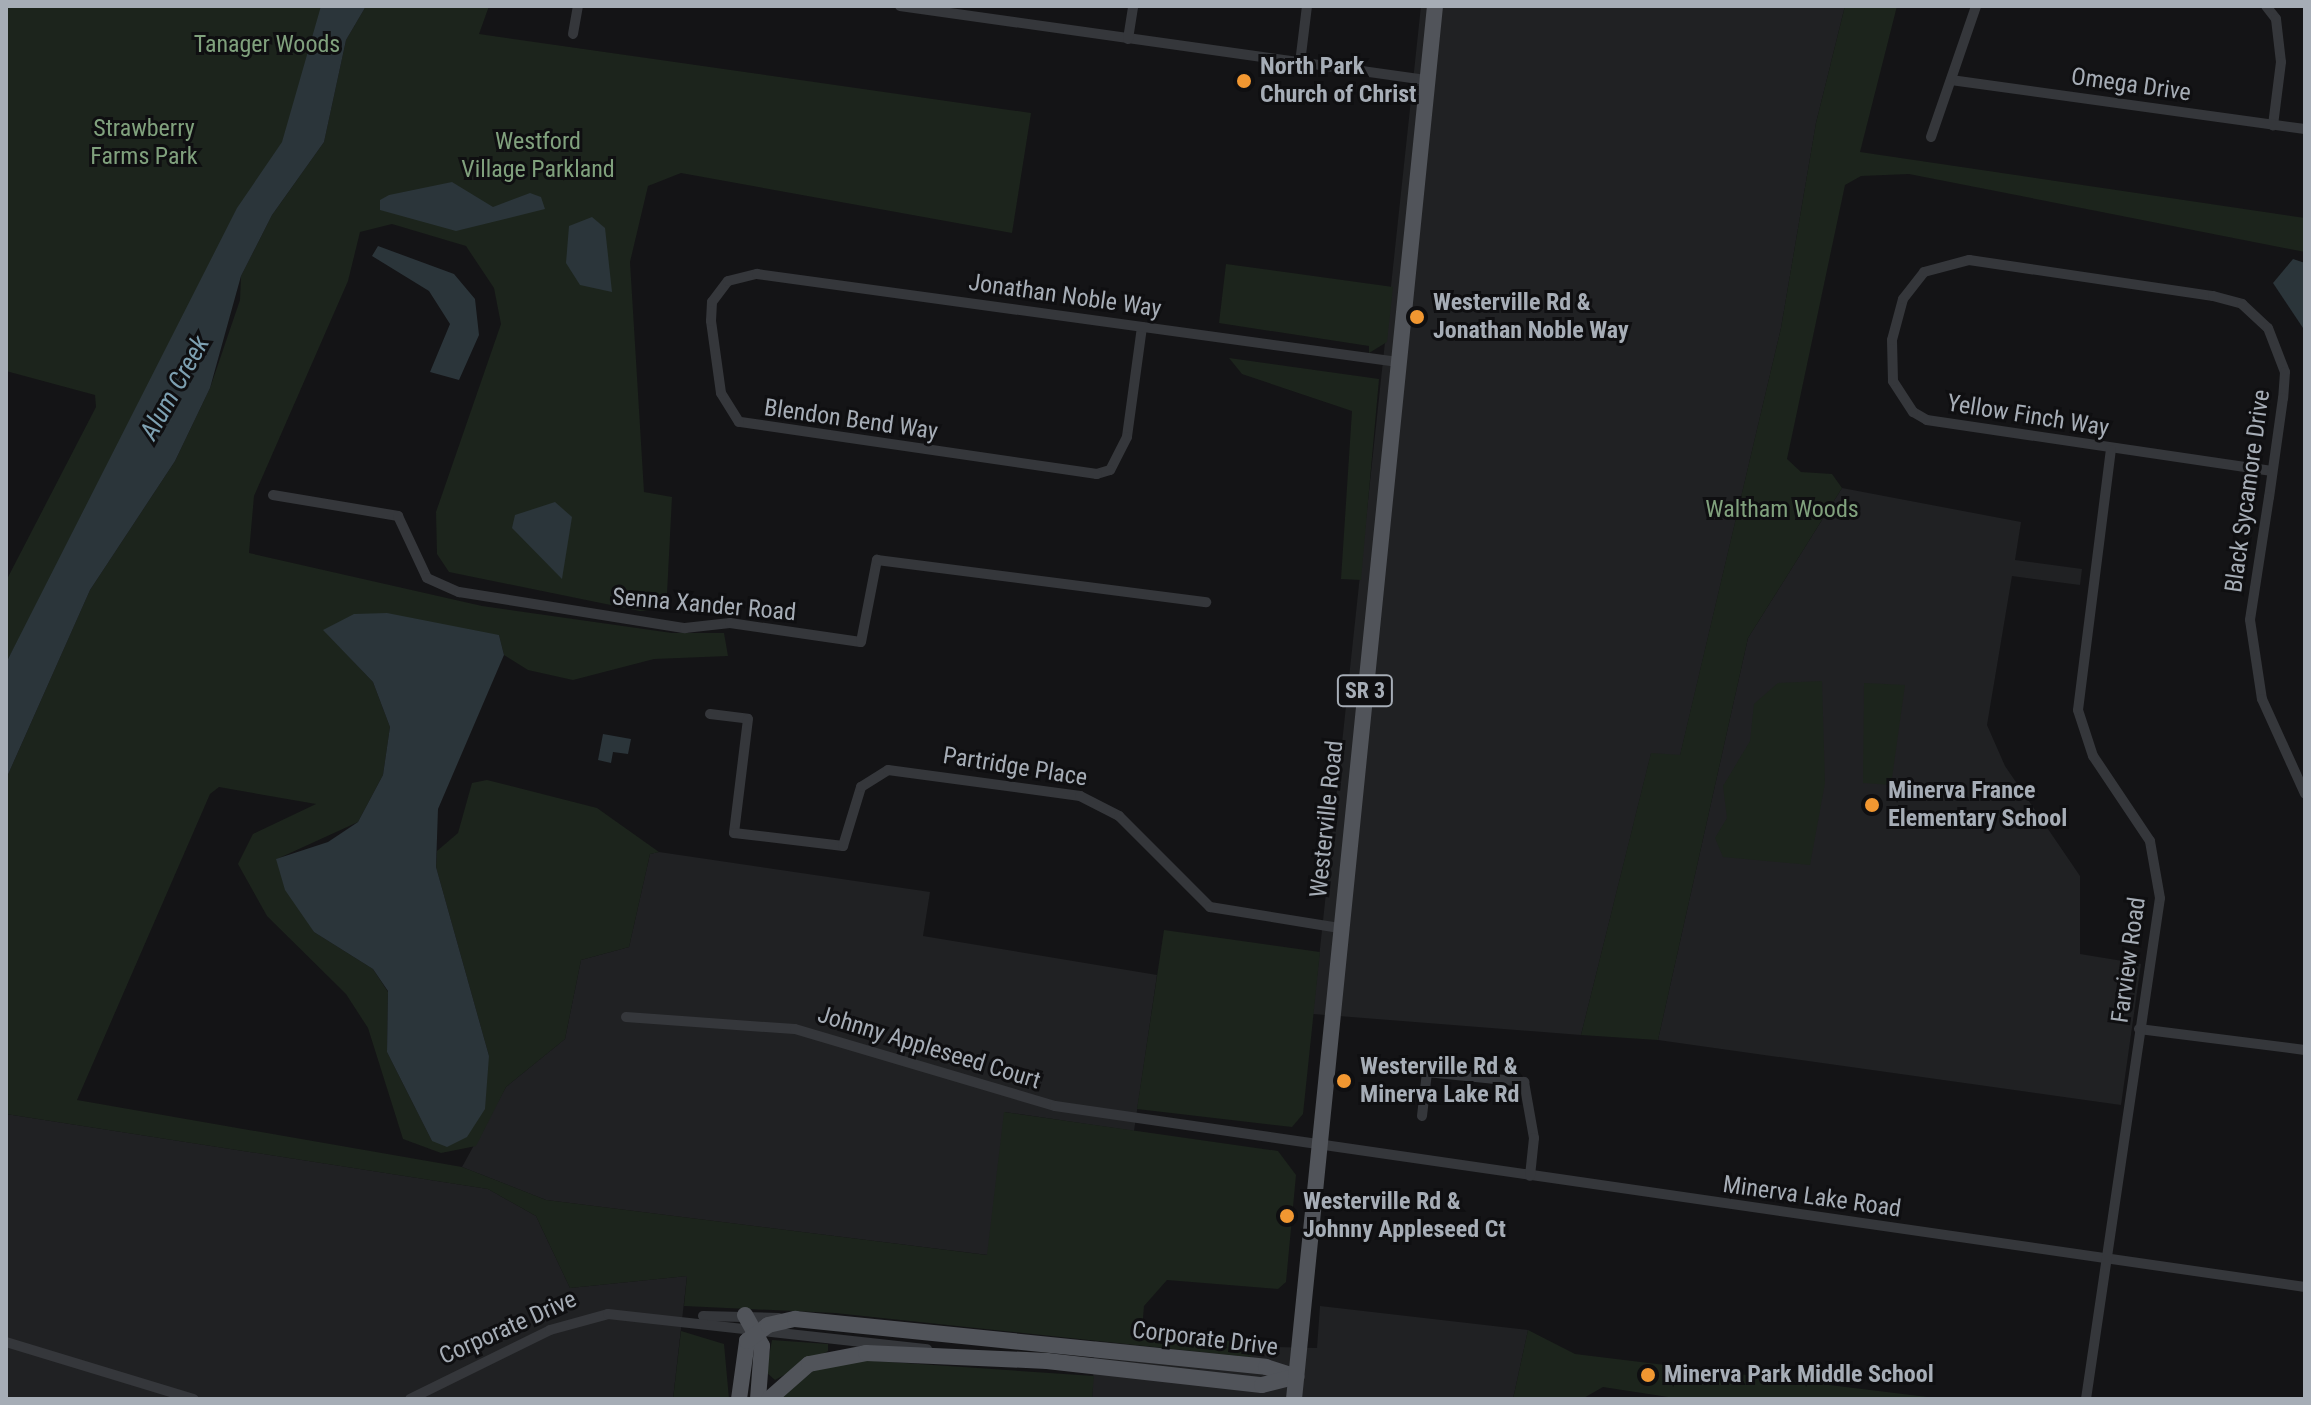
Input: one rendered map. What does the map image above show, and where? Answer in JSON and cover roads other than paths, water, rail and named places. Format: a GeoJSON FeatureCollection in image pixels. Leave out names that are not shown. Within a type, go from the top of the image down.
{"type":"FeatureCollection","features":[{"type":"Feature","properties":{"kind":"main road","name":"Westerville Road"},"geometry":{"type":"LineString","coordinates":[[1294,1399],[1314,1146],[1435,6]]}},
{"type":"Feature","properties":{"kind":"main road"},"geometry":{"type":"LineString","coordinates":[[745,1315],[757,1331],[758,1399]]}},
{"type":"Feature","properties":{"kind":"main road","name":"Corporate Drive"},"geometry":{"type":"LineString","coordinates":[[795,1319],[1266,1367],[1296,1377]]}},
{"type":"Feature","properties":{"kind":"main road"},"geometry":{"type":"LineString","coordinates":[[739,1399],[745,1345],[757,1331],[795,1319]]}},
{"type":"Feature","properties":{"kind":"main road"},"geometry":{"type":"LineString","coordinates":[[769,1399],[795,1372],[849,1354],[1047,1361]]}},
{"type":"Feature","properties":{"kind":"main road","name":"Corporate Drive"},"geometry":{"type":"LineString","coordinates":[[1047,1361],[1262,1385],[1296,1377]]}},
{"type":"Feature","properties":{"kind":"street"},"geometry":{"type":"LineString","coordinates":[[573,34],[578,6]]}},
{"type":"Feature","properties":{"kind":"street"},"geometry":{"type":"LineString","coordinates":[[900,6],[1426,80]]}},
{"type":"Feature","properties":{"kind":"street"},"geometry":{"type":"LineString","coordinates":[[1128,39],[1133,6]]}},
{"type":"Feature","properties":{"kind":"street"},"geometry":{"type":"LineString","coordinates":[[1300,63],[1307,6]]}},
{"type":"Feature","properties":{"kind":"street"},"geometry":{"type":"LineString","coordinates":[[1931,137],[1976,6]]}},
{"type":"Feature","properties":{"kind":"street"},"geometry":{"type":"LineString","coordinates":[[2266,6],[2276,19],[2281,62],[2273,125]]}},
{"type":"Feature","properties":{"kind":"street","name":"Omega Drive"},"geometry":{"type":"LineString","coordinates":[[1951,80],[2305,129]]}},
{"type":"Feature","properties":{"kind":"street","name":"Black Sycamore Drive"},"geometry":{"type":"LineString","coordinates":[[1910,288],[1924,272],[1969,260],[2242,304],[2268,328],[2285,372],[2250,620],[2254,666],[2305,794]]}},
{"type":"Feature","properties":{"kind":"street","name":"Jonathan Noble Way"},"geometry":{"type":"LineString","coordinates":[[728,281],[757,274],[1398,362]]}},
{"type":"Feature","properties":{"kind":"street","name":"Blendon Bend Way"},"geometry":{"type":"LineString","coordinates":[[728,281],[712,302],[711,321],[721,393],[739,422],[1081,473],[1110,470],[1127,437],[1142,327]]}},
{"type":"Feature","properties":{"kind":"street","name":"Yellow Finch Way"},"geometry":{"type":"LineString","coordinates":[[1910,288],[1897,317],[1890,366],[1913,412],[2111,450],[2272,471]]}},
{"type":"Feature","properties":{"kind":"street","name":"Farview Road"},"geometry":{"type":"LineString","coordinates":[[2086,1399],[2160,898],[2157,858],[2093,756],[2077,689],[2111,450]]}},
{"type":"Feature","properties":{"kind":"street","name":"Senna Xander Road"},"geometry":{"type":"LineString","coordinates":[[273,495],[398,516],[427,578],[459,592],[685,628],[730,623],[861,642],[877,560],[1206,602]]}},
{"type":"Feature","properties":{"kind":"street","name":"Partridge Place"},"geometry":{"type":"LineString","coordinates":[[710,714],[748,719],[734,833],[836,848],[849,842],[861,787],[875,772],[1080,796],[1119,816],[1210,907],[1339,928]]}},
{"type":"Feature","properties":{"kind":"street","name":"Johnny Appleseed Court"},"geometry":{"type":"LineString","coordinates":[[626,1017],[795,1029],[1055,1106],[1314,1146]]}},
{"type":"Feature","properties":{"kind":"street"},"geometry":{"type":"LineString","coordinates":[[2139,1029],[2304,1050],[2305,1035]]}},
{"type":"Feature","properties":{"kind":"street"},"geometry":{"type":"LineString","coordinates":[[1422,1116],[1427,1072],[1524,1082],[1534,1138],[1530,1176]]}},
{"type":"Feature","properties":{"kind":"street","name":"Minerva Lake Road"},"geometry":{"type":"LineString","coordinates":[[1314,1146],[2305,1287]]}},
{"type":"Feature","properties":{"kind":"street","name":"Corporate Drive"},"geometry":{"type":"LineString","coordinates":[[410,1399],[594,1315],[745,1315],[795,1319]]}},
{"type":"Feature","properties":{"kind":"street","name":"Corporate Drive"},"geometry":{"type":"LineString","coordinates":[[677,1317],[757,1331],[1047,1361]]}},
{"type":"Feature","properties":{"kind":"street"},"geometry":{"type":"LineString","coordinates":[[6,1342],[194,1399]]}},
{"type":"Feature","properties":{"kind":"water","name":"Alum Creek"},"geometry":{"type":"Polygon","coordinates":[[[321,6],[366,6],[346,40],[324,142],[272,215],[241,276],[210,388],[175,461],[90,590],[6,779],[6,663],[237,208],[282,142],[321,6]]]}},
{"type":"Feature","properties":{"kind":"water"},"geometry":{"type":"Polygon","coordinates":[[[452,182],[493,207],[530,193],[541,197],[545,209],[456,231],[380,210],[380,200],[389,195],[452,182]]]}},
{"type":"Feature","properties":{"kind":"water"},"geometry":{"type":"Polygon","coordinates":[[[592,217],[605,228],[612,292],[580,285],[566,263],[569,226],[592,217]]]}},
{"type":"Feature","properties":{"kind":"water"},"geometry":{"type":"Polygon","coordinates":[[[378,246],[454,274],[475,299],[479,335],[459,380],[430,372],[450,324],[429,291],[372,256],[378,246]]]}},
{"type":"Feature","properties":{"kind":"water"},"geometry":{"type":"Polygon","coordinates":[[[2293,259],[2305,263],[2305,331],[2273,283],[2293,259]]]}},
{"type":"Feature","properties":{"kind":"water"},"geometry":{"type":"Polygon","coordinates":[[[555,502],[572,517],[562,579],[512,528],[515,515],[555,502]]]}},
{"type":"Feature","properties":{"kind":"water"},"geometry":{"type":"Polygon","coordinates":[[[387,613],[499,635],[504,655],[438,809],[436,867],[489,1056],[485,1109],[467,1137],[447,1147],[432,1141],[387,1052],[388,991],[373,969],[314,932],[285,890],[276,859],[328,842],[358,822],[383,775],[390,727],[373,682],[323,630],[354,614],[387,613]]]}},
{"type":"Feature","properties":{"kind":"water"},"geometry":{"type":"Polygon","coordinates":[[[603,734],[631,739],[628,754],[613,752],[611,763],[598,760],[603,734]]]}},
{"type":"Feature","properties":{"kind":"place","name":"North Park Church of Christ"},"geometry":{"type":"Point","coordinates":[1244,81]}},
{"type":"Feature","properties":{"kind":"place","name":"Westerville Rd & Jonathan Noble Way"},"geometry":{"type":"Point","coordinates":[1417,317]}},
{"type":"Feature","properties":{"kind":"place","name":"Minerva France Elementary School"},"geometry":{"type":"Point","coordinates":[1872,805]}},
{"type":"Feature","properties":{"kind":"place","name":"Westerville Rd & Minerva Lake Rd"},"geometry":{"type":"Point","coordinates":[1344,1081]}},
{"type":"Feature","properties":{"kind":"place","name":"Westerville Rd & Johnny Appleseed Ct"},"geometry":{"type":"Point","coordinates":[1287,1216]}},
{"type":"Feature","properties":{"kind":"place","name":"Minerva Park Middle School"},"geometry":{"type":"Point","coordinates":[1648,1375]}},
{"type":"Feature","properties":{"kind":"park label","name":"Tanager Woods"},"geometry":{"type":"Point","coordinates":[267,45]}},
{"type":"Feature","properties":{"kind":"park label","name":"Strawberry Farms Park"},"geometry":{"type":"Point","coordinates":[144,143]}},
{"type":"Feature","properties":{"kind":"park label","name":"Westford Village Parkland"},"geometry":{"type":"Point","coordinates":[538,156]}},
{"type":"Feature","properties":{"kind":"park label","name":"Waltham Woods"},"geometry":{"type":"Point","coordinates":[1782,510]}}]}
